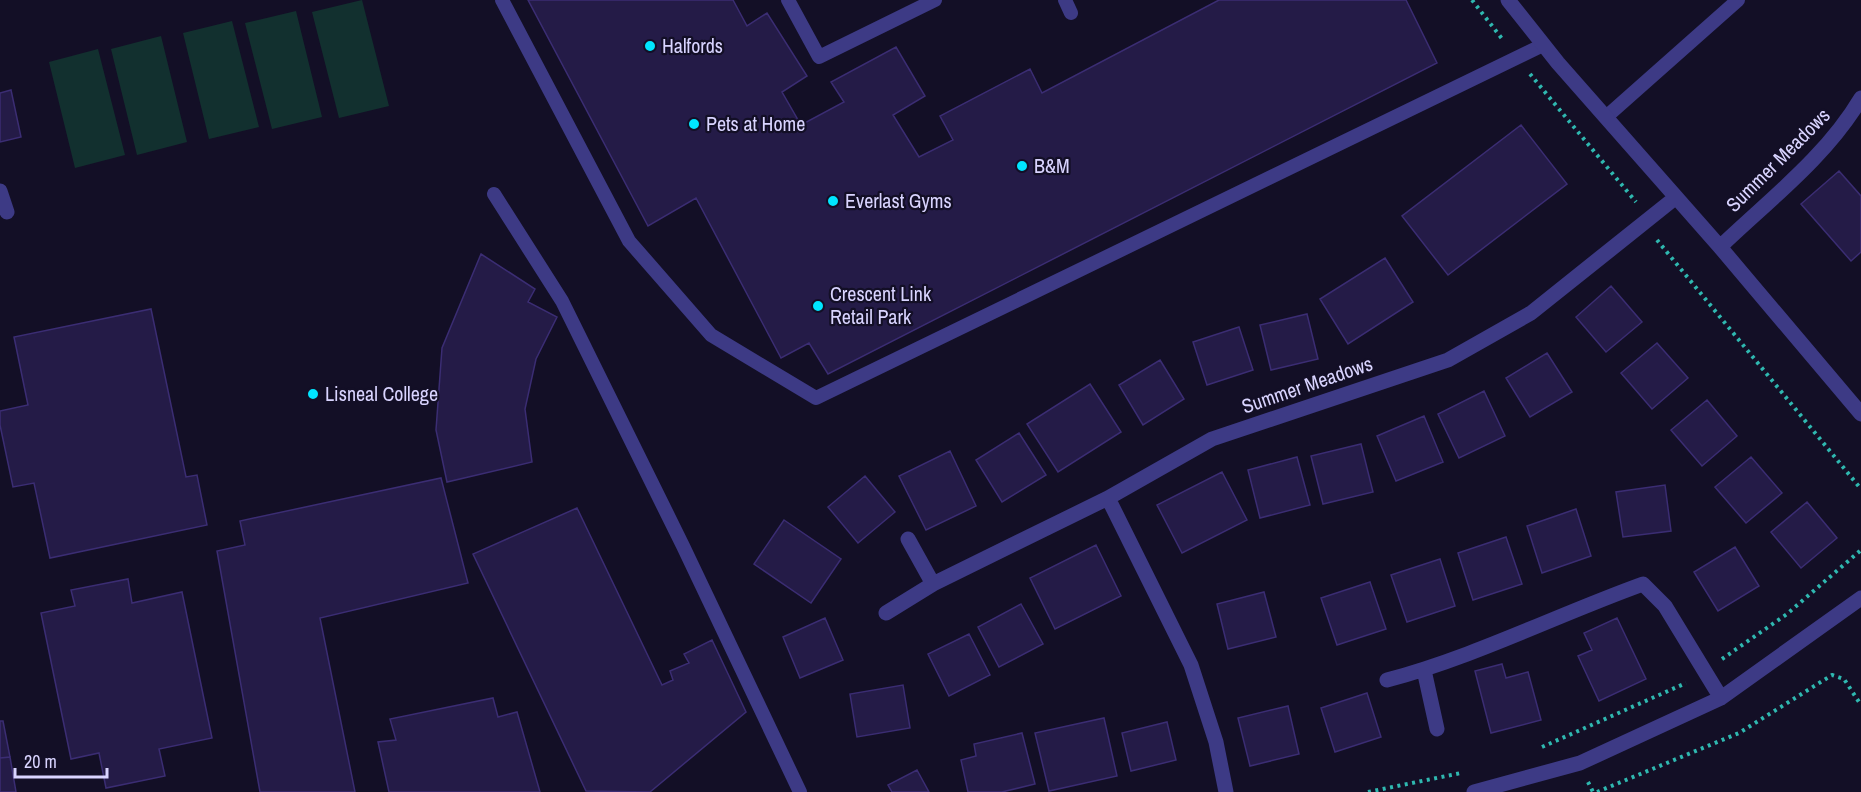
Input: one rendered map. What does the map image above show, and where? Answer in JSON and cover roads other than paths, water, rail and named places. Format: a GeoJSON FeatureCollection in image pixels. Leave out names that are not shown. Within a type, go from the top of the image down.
{"type":"FeatureCollection","features":[{"type":"Feature","properties":{"kind":"street"},"geometry":{"type":"LineString","coordinates":[[1509,0],[1544,45],[1720,247],[1861,414]]}},
{"type":"Feature","properties":{"kind":"street","name":"Summer Meadows"},"geometry":{"type":"LineString","coordinates":[[1720,247],[1810,162],[1850,116],[1861,98]]}},
{"type":"Feature","properties":{"kind":"street"},"geometry":{"type":"LineString","coordinates":[[0,191],[7,212]]}},
{"type":"Feature","properties":{"kind":"street","name":"Summer Meadows"},"geometry":{"type":"LineString","coordinates":[[886,613],[933,584],[1108,498],[1212,439],[1448,360],[1531,313],[1675,198]]}},
{"type":"Feature","properties":{"kind":"street"},"geometry":{"type":"LineString","coordinates":[[1108,498],[1191,665],[1216,742],[1226,792]]}},
{"type":"Feature","properties":{"kind":"street"},"geometry":{"type":"LineString","coordinates":[[908,539],[933,584]]}},
{"type":"Feature","properties":{"kind":"street"},"geometry":{"type":"LineString","coordinates":[[1387,680],[1424,670],[1573,609],[1643,584],[1665,606],[1721,698]]}},
{"type":"Feature","properties":{"kind":"street"},"geometry":{"type":"LineString","coordinates":[[1474,792],[1580,763],[1721,698],[1861,598]]}},
{"type":"Feature","properties":{"kind":"street"},"geometry":{"type":"LineString","coordinates":[[1424,670],[1437,729]]}},
{"type":"Feature","properties":{"kind":"lane"},"geometry":{"type":"LineString","coordinates":[[502,0],[629,241],[711,335],[816,398],[1544,45]]}},
{"type":"Feature","properties":{"kind":"lane"},"geometry":{"type":"LineString","coordinates":[[788,0],[819,57],[935,0]]}},
{"type":"Feature","properties":{"kind":"lane"},"geometry":{"type":"LineString","coordinates":[[1065,0],[1071,13]]}},
{"type":"Feature","properties":{"kind":"lane"},"geometry":{"type":"LineString","coordinates":[[1606,117],[1738,0]]}},
{"type":"Feature","properties":{"kind":"lane"},"geometry":{"type":"LineString","coordinates":[[494,194],[562,301],[683,546],[800,792]]}},
{"type":"Feature","properties":{"kind":"place","name":"Halfords"},"geometry":{"type":"Point","coordinates":[650,46]}},
{"type":"Feature","properties":{"kind":"place","name":"Pets at Home"},"geometry":{"type":"Point","coordinates":[694,124]}},
{"type":"Feature","properties":{"kind":"place","name":"B&M"},"geometry":{"type":"Point","coordinates":[1022,166]}},
{"type":"Feature","properties":{"kind":"place","name":"Everlast Gyms"},"geometry":{"type":"Point","coordinates":[833,201]}},
{"type":"Feature","properties":{"kind":"place","name":"Crescent Link Retail Park"},"geometry":{"type":"Point","coordinates":[818,306]}},
{"type":"Feature","properties":{"kind":"place","name":"Lisneal College"},"geometry":{"type":"Point","coordinates":[313,394]}}]}
